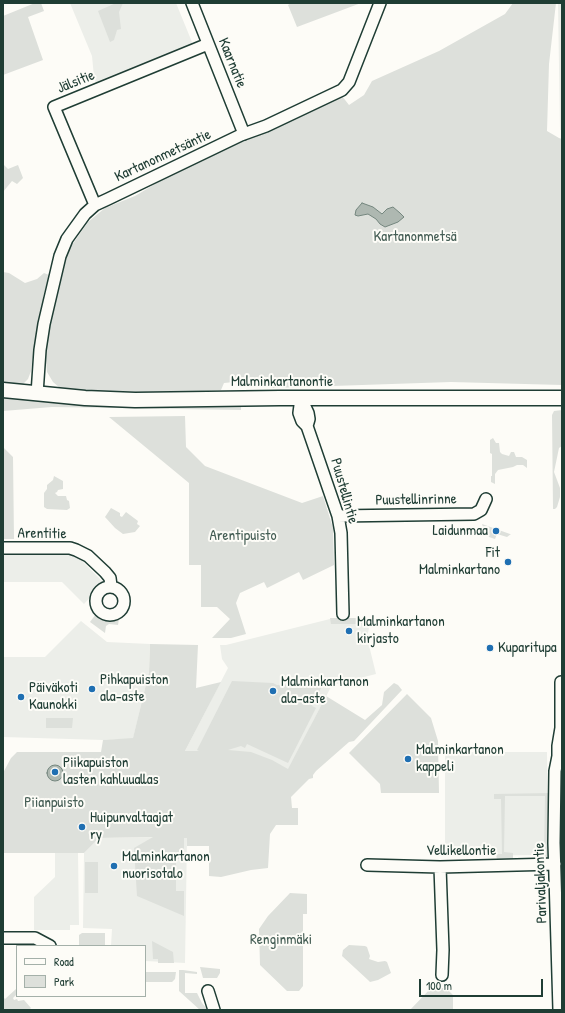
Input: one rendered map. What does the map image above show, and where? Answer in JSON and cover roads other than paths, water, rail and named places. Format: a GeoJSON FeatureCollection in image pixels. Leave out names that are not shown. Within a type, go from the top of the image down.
{"type":"FeatureCollection","features":[{"type":"Feature","properties":{"kind":"main road","name":"Malminkartanontie"},"geometry":{"type":"LineString","coordinates":[[3,390],[36,394],[134,400],[301,398],[562,398]]}},
{"type":"Feature","properties":{"kind":"street","name":"Kaarnatie"},"geometry":{"type":"LineString","coordinates":[[192,3],[244,134]]}},
{"type":"Feature","properties":{"kind":"street","name":"Kartanonmetsäntie"},"geometry":{"type":"LineString","coordinates":[[36,394],[44,324],[60,256],[67,239],[77,223],[95,205],[244,134],[266,126],[329,97],[346,86],[349,82],[380,3]]}},
{"type":"Feature","properties":{"kind":"street","name":"Jälsitie"},"geometry":{"type":"LineString","coordinates":[[95,205],[54,106],[208,44]]}},
{"type":"Feature","properties":{"kind":"street","name":"Puustellintie"},"geometry":{"type":"LineString","coordinates":[[301,398],[308,413],[309,419],[307,426],[338,516],[341,533],[343,614]]}},
{"type":"Feature","properties":{"kind":"street","name":"Puustellinrinne"},"geometry":{"type":"LineString","coordinates":[[338,516],[474,514],[481,510],[486,499]]}},
{"type":"Feature","properties":{"kind":"street","name":"Arentitie"},"geometry":{"type":"LineString","coordinates":[[3,548],[70,548],[76,550],[88,556],[105,572],[110,578],[112,586]]}},
{"type":"Feature","properties":{"kind":"street","name":"Parivaljakontie"},"geometry":{"type":"LineString","coordinates":[[559,1010],[555,864],[555,771],[561,728],[561,682]]}},
{"type":"Feature","properties":{"kind":"street","name":"Vellikellontie"},"geometry":{"type":"LineString","coordinates":[[367,865],[440,867],[555,864]]}},
{"type":"Feature","properties":{"kind":"street"},"geometry":{"type":"LineString","coordinates":[[440,867],[443,950],[442,975]]}},
{"type":"Feature","properties":{"kind":"street"},"geometry":{"type":"LineString","coordinates":[[3,938],[35,938],[48,945]]}},
{"type":"Feature","properties":{"kind":"street"},"geometry":{"type":"LineString","coordinates":[[208,991],[214,1010]]}},
{"type":"Feature","properties":{"kind":"place","name":"Laidunmaa"},"geometry":{"type":"Point","coordinates":[496,531]}},
{"type":"Feature","properties":{"kind":"place","name":"Fit Malminkartano"},"geometry":{"type":"Point","coordinates":[508,562]}},
{"type":"Feature","properties":{"kind":"place","name":"Malminkartanon kirjasto"},"geometry":{"type":"Point","coordinates":[349,631]}},
{"type":"Feature","properties":{"kind":"place","name":"Kuparitupa"},"geometry":{"type":"Point","coordinates":[490,648]}},
{"type":"Feature","properties":{"kind":"place","name":"Pihkapuiston ala-aste"},"geometry":{"type":"Point","coordinates":[92,689]}},
{"type":"Feature","properties":{"kind":"place","name":"Malminkartanon ala-aste"},"geometry":{"type":"Point","coordinates":[273,691]}},
{"type":"Feature","properties":{"kind":"place","name":"Päiväkoti Kaunokki"},"geometry":{"type":"Point","coordinates":[21,697]}},
{"type":"Feature","properties":{"kind":"place","name":"Malminkartanon kappeli"},"geometry":{"type":"Point","coordinates":[408,759]}},
{"type":"Feature","properties":{"kind":"place","name":"Piikapuiston lasten kahluuallas"},"geometry":{"type":"Point","coordinates":[55,772]}},
{"type":"Feature","properties":{"kind":"place","name":"Huipunvaltaajat ry"},"geometry":{"type":"Point","coordinates":[82,827]}},
{"type":"Feature","properties":{"kind":"place","name":"Malminkartanon nuorisotalo"},"geometry":{"type":"Point","coordinates":[114,866]}},
{"type":"Feature","properties":{"kind":"park label","name":"Kartanonmetsä"},"geometry":{"type":"Point","coordinates":[415,237]}},
{"type":"Feature","properties":{"kind":"park label","name":"Arentipuisto"},"geometry":{"type":"Point","coordinates":[243,536]}},
{"type":"Feature","properties":{"kind":"park label","name":"Piianpuisto"},"geometry":{"type":"Point","coordinates":[54,803]}},
{"type":"Feature","properties":{"kind":"park label","name":"Renginmäki"},"geometry":{"type":"Point","coordinates":[281,940]}}]}
